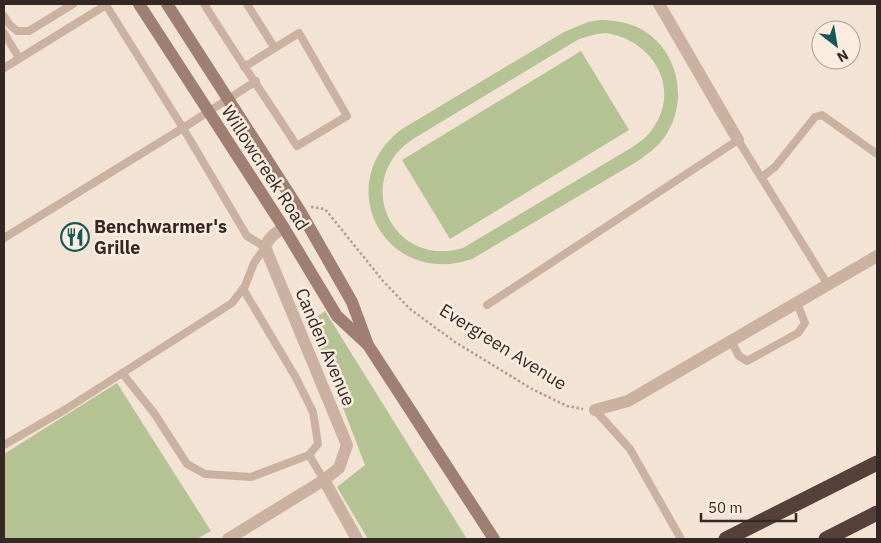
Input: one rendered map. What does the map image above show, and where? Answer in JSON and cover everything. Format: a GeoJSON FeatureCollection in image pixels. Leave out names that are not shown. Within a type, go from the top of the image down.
{"type":"FeatureCollection","features":[{"type":"Feature","properties":{"kind":"highway"},"geometry":{"type":"LineString","coordinates":[[726,539],[877,463]]}},
{"type":"Feature","properties":{"kind":"highway"},"geometry":{"type":"LineString","coordinates":[[826,539],[877,514]]}},
{"type":"Feature","properties":{"kind":"main road","name":"Willowcreek Road"},"geometry":{"type":"LineString","coordinates":[[139,4],[284,228],[337,316],[368,345]]}},
{"type":"Feature","properties":{"kind":"main road","name":"Willowcreek Road"},"geometry":{"type":"LineString","coordinates":[[167,4],[300,211],[352,302],[368,345],[494,539]]}},
{"type":"Feature","properties":{"kind":"street"},"geometry":{"type":"LineString","coordinates":[[659,4],[738,140]]}},
{"type":"Feature","properties":{"kind":"street"},"geometry":{"type":"LineString","coordinates":[[265,246],[274,234],[284,228]]}},
{"type":"Feature","properties":{"kind":"street","name":"Canden Avenue"},"geometry":{"type":"LineString","coordinates":[[228,539],[324,480],[339,468],[347,445],[265,246]]}},
{"type":"Feature","properties":{"kind":"street"},"geometry":{"type":"LineString","coordinates":[[595,410],[628,401],[877,256]]}},
{"type":"Feature","properties":{"kind":"street"},"geometry":{"type":"LineString","coordinates":[[324,480],[357,539]]}},
{"type":"Feature","properties":{"kind":"lane"},"geometry":{"type":"LineString","coordinates":[[4,16],[17,32],[29,31],[73,4]]}},
{"type":"Feature","properties":{"kind":"lane"},"geometry":{"type":"LineString","coordinates":[[204,4],[244,67],[256,81],[297,146],[346,116],[299,33],[244,67]]}},
{"type":"Feature","properties":{"kind":"lane"},"geometry":{"type":"LineString","coordinates":[[248,4],[274,47]]}},
{"type":"Feature","properties":{"kind":"lane"},"geometry":{"type":"LineString","coordinates":[[4,68],[106,5],[183,128],[247,236],[265,246],[254,263],[243,289],[232,303],[66,409],[4,445]]}},
{"type":"Feature","properties":{"kind":"lane"},"geometry":{"type":"LineString","coordinates":[[4,33],[19,58]]}},
{"type":"Feature","properties":{"kind":"lane"},"geometry":{"type":"LineString","coordinates":[[4,238],[256,81]]}},
{"type":"Feature","properties":{"kind":"lane"},"geometry":{"type":"LineString","coordinates":[[762,177],[776,166],[815,117],[822,115],[877,154]]}},
{"type":"Feature","properties":{"kind":"lane"},"geometry":{"type":"LineString","coordinates":[[488,305],[738,140],[828,285]]}},
{"type":"Feature","properties":{"kind":"lane"},"geometry":{"type":"LineString","coordinates":[[122,373],[154,412],[187,464],[205,474],[250,477],[309,456],[318,444],[314,412],[295,376],[243,289]]}},
{"type":"Feature","properties":{"kind":"lane"},"geometry":{"type":"LineString","coordinates":[[730,341],[739,356],[747,361],[798,333],[805,323],[797,303]]}},
{"type":"Feature","properties":{"kind":"lane"},"geometry":{"type":"LineString","coordinates":[[595,410],[630,449],[681,539]]}},
{"type":"Feature","properties":{"kind":"lane"},"geometry":{"type":"LineString","coordinates":[[309,456],[324,480]]}},
{"type":"Feature","properties":{"kind":"path","name":"Evergreen Avenue"},"geometry":{"type":"LineString","coordinates":[[300,211],[309,206],[325,209],[383,281],[410,309],[455,342],[532,389],[567,406],[595,410]]}},
{"type":"Feature","properties":{"kind":"green space"},"geometry":{"type":"Polygon","coordinates":[[[610,20],[637,27],[651,36],[663,48],[671,61],[676,76],[677,108],[672,124],[661,142],[638,161],[472,259],[441,264],[415,259],[393,246],[377,226],[369,202],[370,177],[381,152],[402,129],[564,32],[588,22],[610,20]],[[606,33],[579,39],[413,139],[394,156],[385,176],[383,197],[388,217],[400,234],[417,246],[438,251],[463,248],[631,148],[644,138],[651,131],[660,115],[664,99],[663,83],[658,69],[649,56],[637,45],[623,37],[606,33]]]}},
{"type":"Feature","properties":{"kind":"green space"},"geometry":{"type":"Polygon","coordinates":[[[581,51],[629,130],[450,239],[402,160],[581,51]]]}},
{"type":"Feature","properties":{"kind":"green space"},"geometry":{"type":"Polygon","coordinates":[[[325,311],[467,539],[368,539],[337,487],[365,465],[310,322],[325,311]]]}},
{"type":"Feature","properties":{"kind":"green space"},"geometry":{"type":"Polygon","coordinates":[[[117,383],[211,531],[197,539],[4,539],[4,454],[117,383]]]}},
{"type":"Feature","properties":{"kind":"place","name":"Benchwarmer's Grille"},"geometry":{"type":"Point","coordinates":[75,237]}}]}
